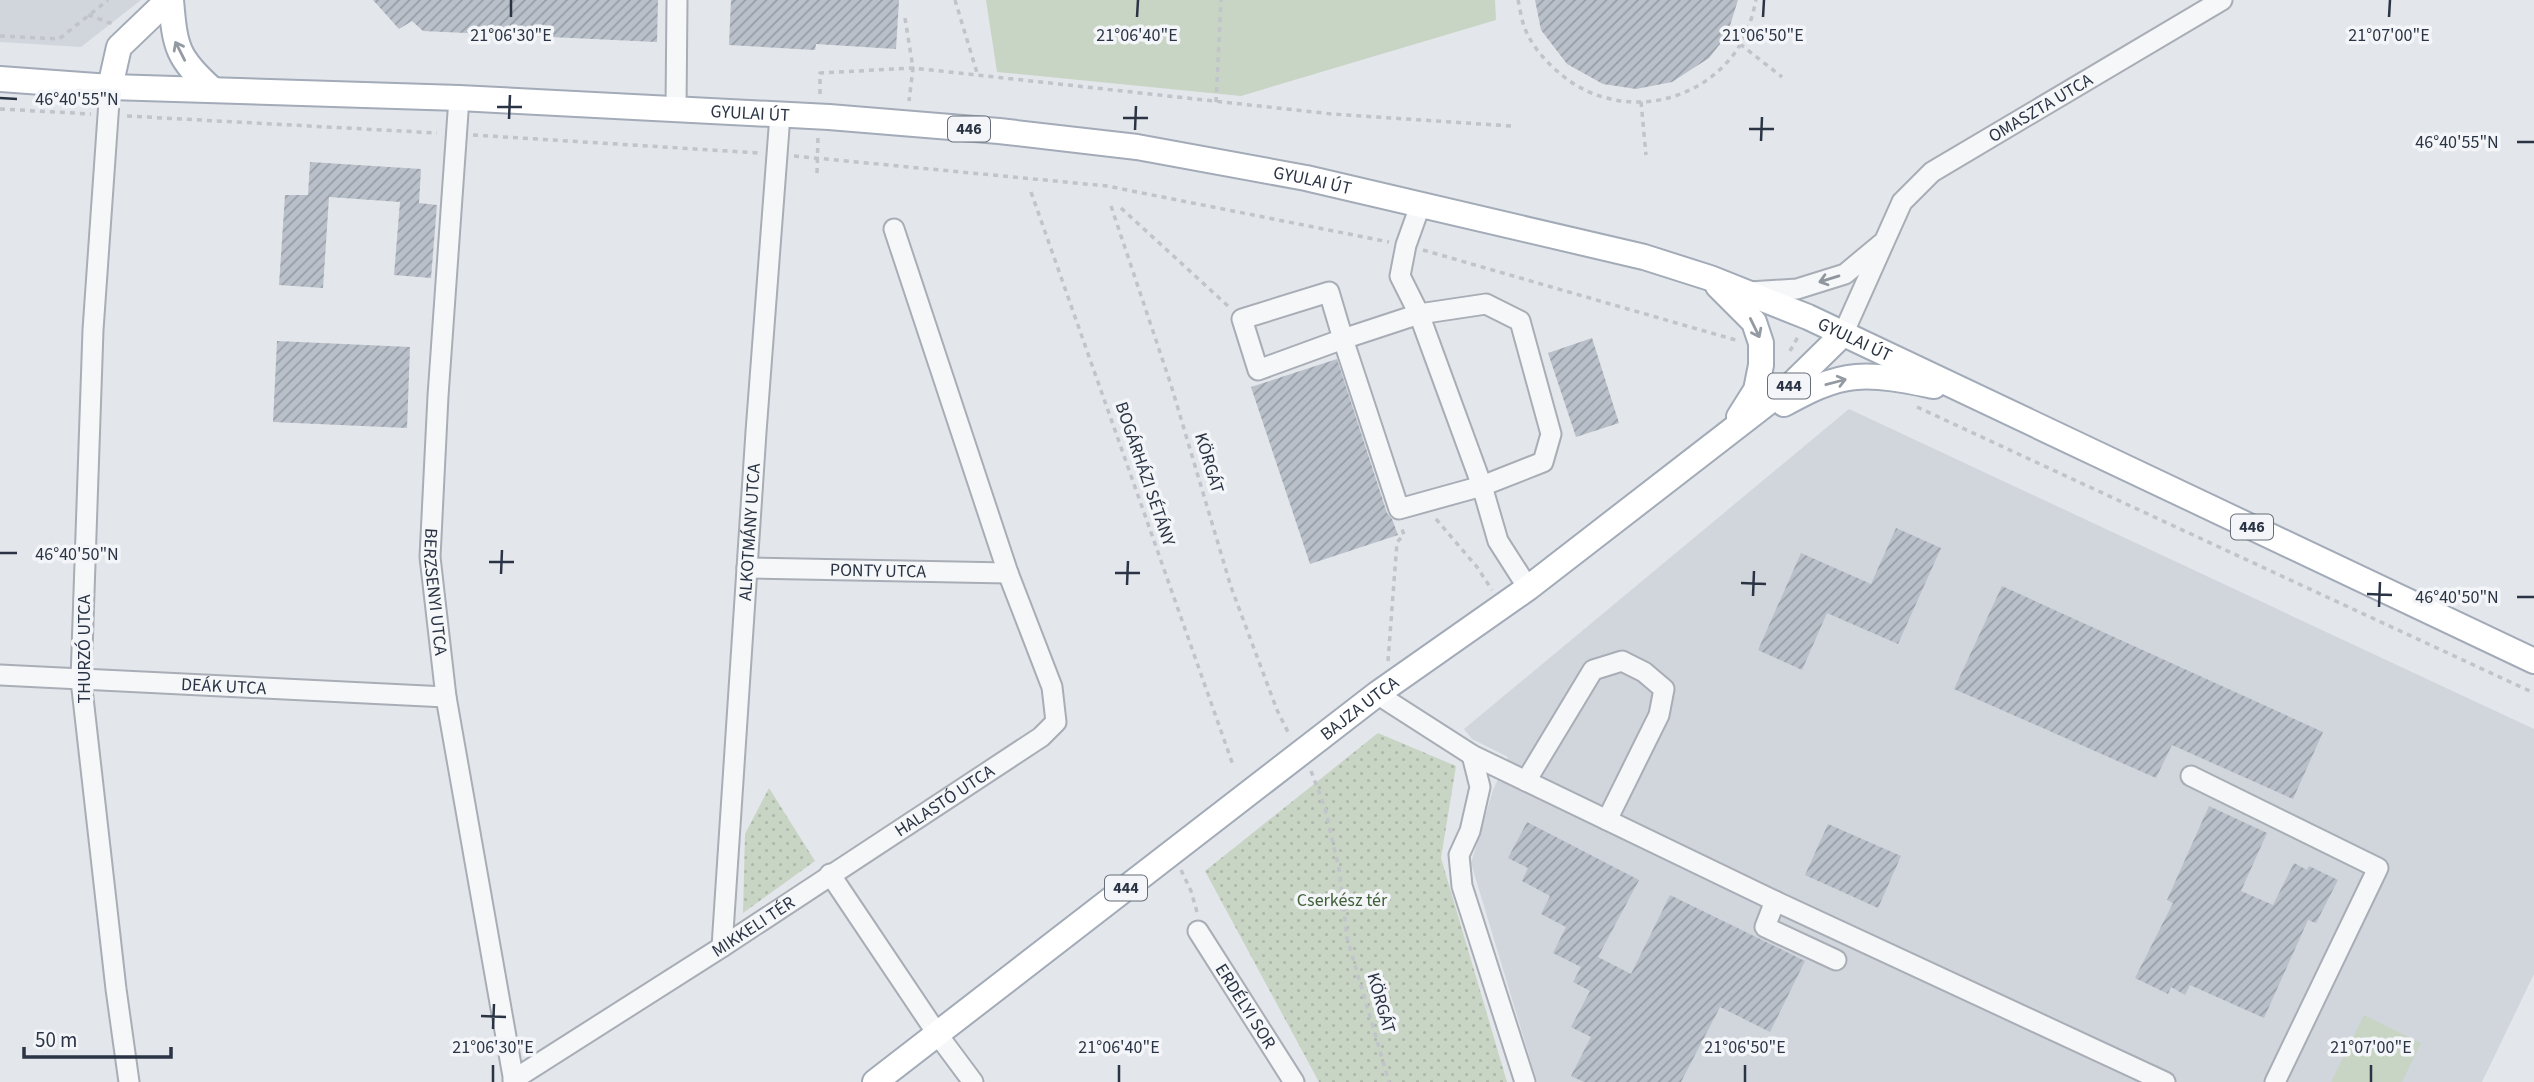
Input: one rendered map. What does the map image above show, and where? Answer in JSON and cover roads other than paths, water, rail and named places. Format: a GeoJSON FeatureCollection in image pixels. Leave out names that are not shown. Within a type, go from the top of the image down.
{"type":"FeatureCollection","features":[{"type":"Feature","properties":{"kind":"main road"},"geometry":{"type":"LineString","coordinates":[[110,87],[119,47],[169,0]]}},
{"type":"Feature","properties":{"kind":"main road"},"geometry":{"type":"LineString","coordinates":[[169,0],[174,40],[189,69],[213,90]]}},
{"type":"Feature","properties":{"kind":"main road","name":"GYULAI ÚT"},"geometry":{"type":"LineString","coordinates":[[0,79],[110,87],[459,97],[907,124],[999,131],[1137,147],[1306,178],[1644,257],[1710,278],[1808,317],[2534,661]]}},
{"type":"Feature","properties":{"kind":"main road"},"geometry":{"type":"LineString","coordinates":[[1710,278],[1754,322],[1761,343],[1761,365],[1756,390],[1730,432]]}},
{"type":"Feature","properties":{"kind":"main road","name":"BAJZA UTCA"},"geometry":{"type":"LineString","coordinates":[[875,1082],[1381,691],[1528,588],[1730,432],[1793,383],[1843,334]]}},
{"type":"Feature","properties":{"kind":"main road"},"geometry":{"type":"LineString","coordinates":[[1730,432],[1814,388],[1855,377],[1897,379],[1969,392]]}},
{"type":"Feature","properties":{"kind":"street"},"geometry":{"type":"LineString","coordinates":[[676,109],[677,0]]}},
{"type":"Feature","properties":{"kind":"street","name":"OMASZTA UTCA"},"geometry":{"type":"LineString","coordinates":[[1843,334],[1902,202],[1932,172],[2222,0]]}},
{"type":"Feature","properties":{"kind":"street","name":"THURZÓ UTCA"},"geometry":{"type":"LineString","coordinates":[[110,87],[93,330],[81,680],[129,1082]]}},
{"type":"Feature","properties":{"kind":"street","name":"BERZSENYI UTCA"},"geometry":{"type":"LineString","coordinates":[[459,97],[438,396],[430,556],[446,697],[513,1081]]}},
{"type":"Feature","properties":{"kind":"street","name":"ALKOTMÁNY UTCA"},"geometry":{"type":"LineString","coordinates":[[722,947],[780,115]]}},
{"type":"Feature","properties":{"kind":"street"},"geometry":{"type":"LineString","coordinates":[[1420,206],[1406,245],[1400,276],[1419,314],[1482,486],[1498,541],[1528,588]]}},
{"type":"Feature","properties":{"kind":"street"},"geometry":{"type":"LineString","coordinates":[[894,229],[1008,573]]}},
{"type":"Feature","properties":{"kind":"street","name":"OMASZTA UTCA"},"geometry":{"type":"LineString","coordinates":[[1746,293],[1797,289],[1845,274],[1885,241]]}},
{"type":"Feature","properties":{"kind":"street"},"geometry":{"type":"LineString","coordinates":[[1343,339],[1258,370],[1242,319],[1329,292],[1343,339],[1399,509],[1482,486],[1543,462],[1551,434],[1520,321],[1486,304],[1419,314],[1343,339]]}},
{"type":"Feature","properties":{"kind":"street","name":"PONTY UTCA"},"geometry":{"type":"LineString","coordinates":[[747,568],[1008,573]]}},
{"type":"Feature","properties":{"kind":"street","name":"HALASTÓ UTCA"},"geometry":{"type":"LineString","coordinates":[[830,874],[1041,737],[1056,722],[1052,687],[1008,573]]}},
{"type":"Feature","properties":{"kind":"street"},"geometry":{"type":"LineString","coordinates":[[1526,781],[1593,670],[1622,661],[1644,672],[1664,689],[1659,715],[1607,820]]}},
{"type":"Feature","properties":{"kind":"street","name":"DEÁK UTCA"},"geometry":{"type":"LineString","coordinates":[[0,675],[446,697]]}},
{"type":"Feature","properties":{"kind":"street"},"geometry":{"type":"LineString","coordinates":[[1381,691],[1472,755],[1775,901],[2165,1082]]}},
{"type":"Feature","properties":{"kind":"street"},"geometry":{"type":"LineString","coordinates":[[1472,755],[1480,787],[1470,831],[1459,855],[1462,886],[1525,1082]]}},
{"type":"Feature","properties":{"kind":"street"},"geometry":{"type":"LineString","coordinates":[[2191,776],[2378,868],[2275,1082]]}},
{"type":"Feature","properties":{"kind":"street"},"geometry":{"type":"LineString","coordinates":[[830,874],[938,1035],[973,1082]]}},
{"type":"Feature","properties":{"kind":"street","name":"MIKKELI TÉR"},"geometry":{"type":"LineString","coordinates":[[513,1081],[830,874]]}},
{"type":"Feature","properties":{"kind":"street"},"geometry":{"type":"LineString","coordinates":[[1775,901],[1765,927],[1836,960]]}},
{"type":"Feature","properties":{"kind":"street","name":"ERDÉLYI SOR"},"geometry":{"type":"LineString","coordinates":[[1198,931],[1294,1082]]}},
{"type":"Feature","properties":{"kind":"park label","name":"Cserkész tér"},"geometry":{"type":"Point","coordinates":[1342,900]}}]}
